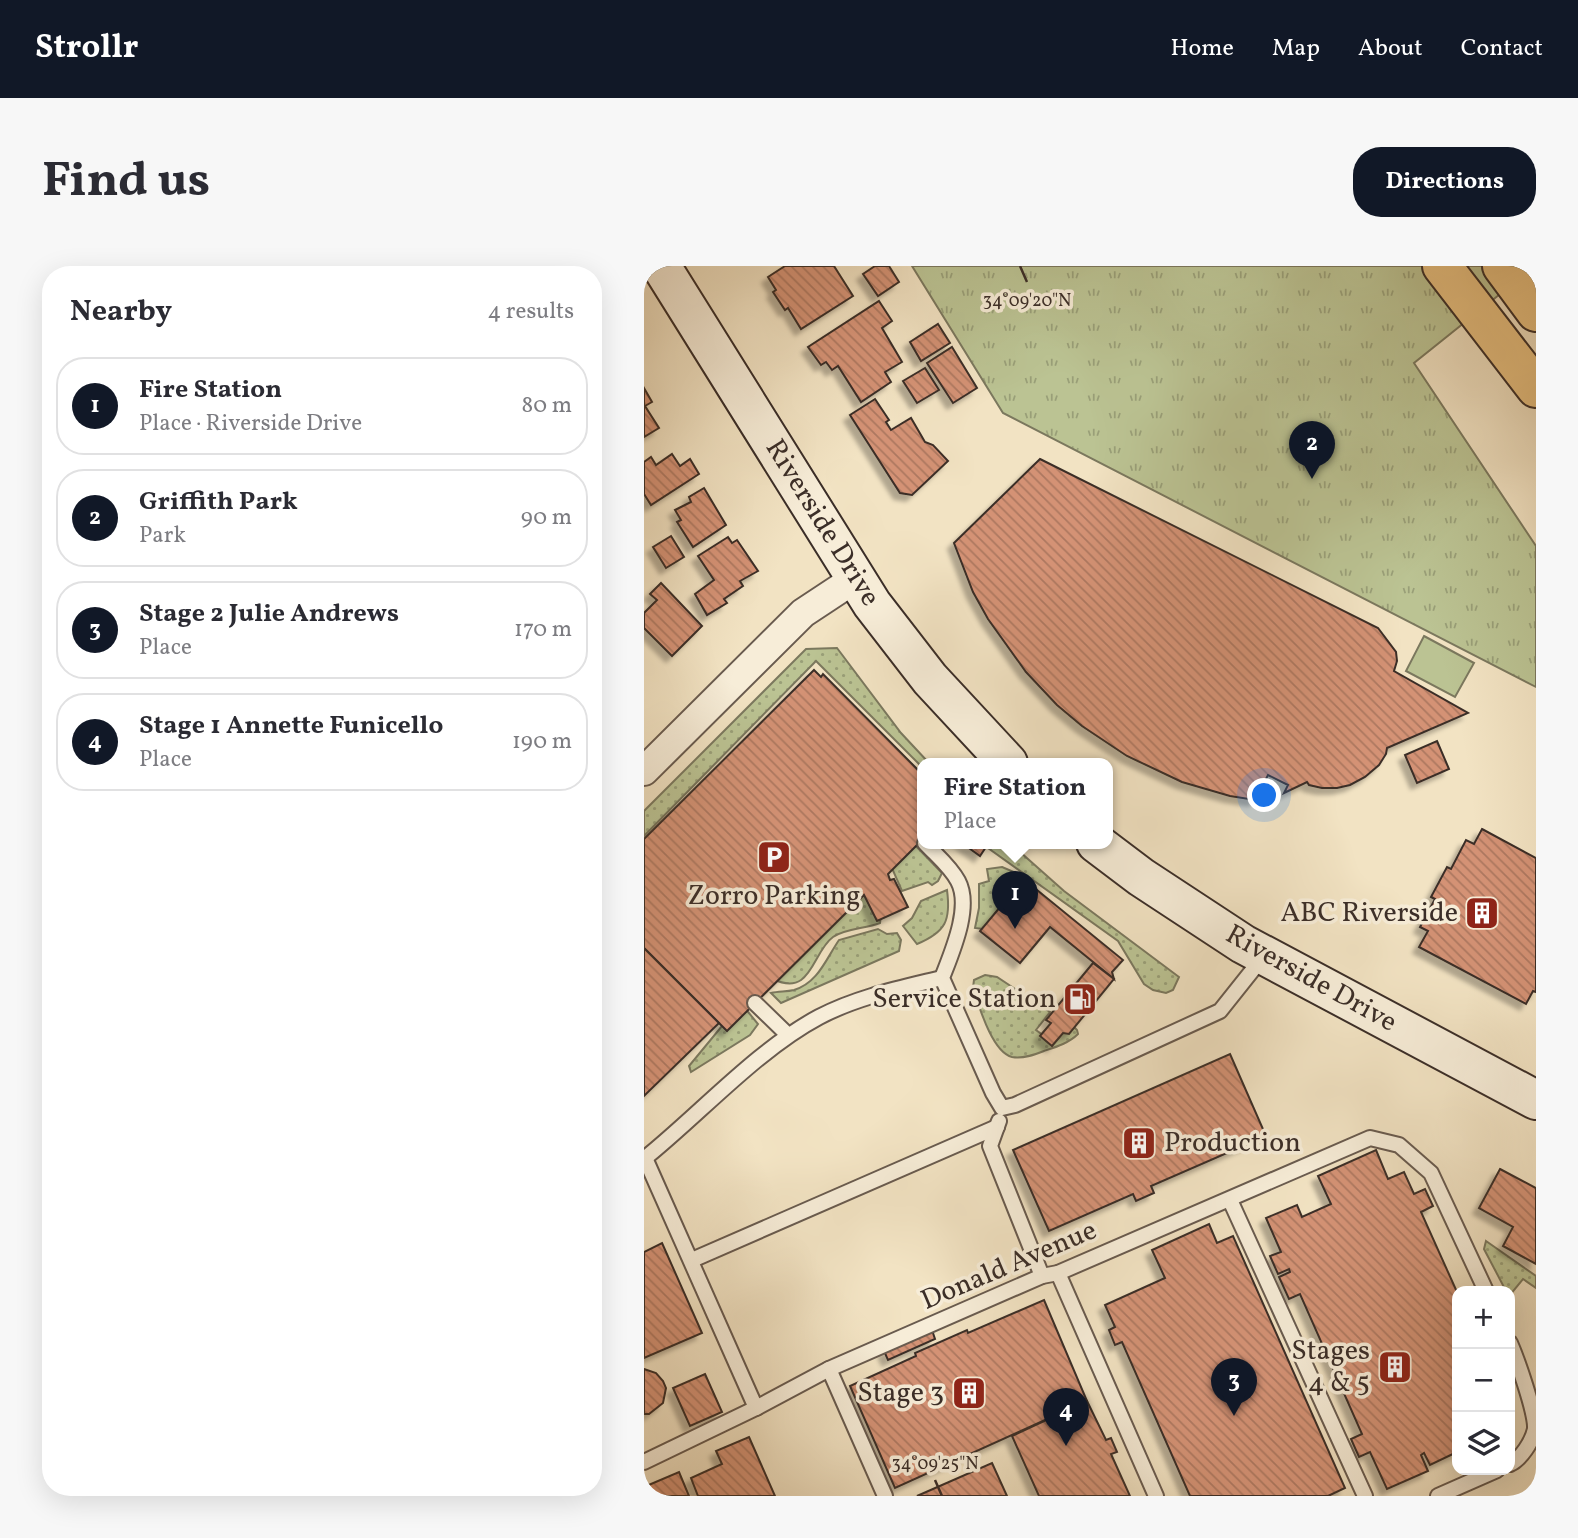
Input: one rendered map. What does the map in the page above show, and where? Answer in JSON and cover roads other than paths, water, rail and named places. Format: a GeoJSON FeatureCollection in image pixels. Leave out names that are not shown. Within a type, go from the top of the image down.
{"type":"FeatureCollection","features":[{"type":"Feature","properties":{"kind":"highway"},"geometry":{"type":"LineString","coordinates":[[1442,266],[1536,388]]}},
{"type":"Feature","properties":{"kind":"highway"},"geometry":{"type":"LineString","coordinates":[[1502,266],[1536,312]]}},
{"type":"Feature","properties":{"kind":"highway"},"geometry":{"type":"LineString","coordinates":[[1532,266],[1536,271]]}},
{"type":"Feature","properties":{"kind":"highway"},"geometry":{"type":"LineString","coordinates":[[1498,337],[1536,410]]}},
{"type":"Feature","properties":{"kind":"main road","name":"Riverside Drive"},"geometry":{"type":"LineString","coordinates":[[661,266],[880,615],[923,671],[1003,758]]}},
{"type":"Feature","properties":{"kind":"main road","name":"Riverside Drive"},"geometry":{"type":"LineString","coordinates":[[1105,849],[1180,904],[1264,956],[1536,1100]]}},
{"type":"Feature","properties":{"kind":"street"},"geometry":{"type":"LineString","coordinates":[[644,771],[803,613],[856,578]]}},
{"type":"Feature","properties":{"kind":"lane"},"geometry":{"type":"LineString","coordinates":[[930,849],[950,868],[960,883],[963,900],[958,934],[942,978],[1002,1108],[990,1146],[1042,1276]]}},
{"type":"Feature","properties":{"kind":"lane"},"geometry":{"type":"LineString","coordinates":[[1002,1108],[1015,1105],[1220,1011],[1264,956]]}},
{"type":"Feature","properties":{"kind":"lane"},"geometry":{"type":"LineString","coordinates":[[756,1408],[645,1159],[788,1035],[821,1016],[872,996],[942,978]]}},
{"type":"Feature","properties":{"kind":"lane"},"geometry":{"type":"LineString","coordinates":[[755,1003],[788,1035]]}},
{"type":"Feature","properties":{"kind":"lane"},"geometry":{"type":"LineString","coordinates":[[692,1261],[997,1127]]}},
{"type":"Feature","properties":{"kind":"lane","name":"Donald Avenue"},"geometry":{"type":"LineString","coordinates":[[644,1462],[829,1369],[1370,1138],[1399,1145],[1431,1172],[1484,1286]]}},
{"type":"Feature","properties":{"kind":"lane"},"geometry":{"type":"LineString","coordinates":[[1230,1200],[1365,1496]]}},
{"type":"Feature","properties":{"kind":"lane"},"geometry":{"type":"LineString","coordinates":[[1058,1273],[1156,1496]]}},
{"type":"Feature","properties":{"kind":"lane"},"geometry":{"type":"LineString","coordinates":[[1513,1349],[1524,1373],[1535,1427],[1519,1460],[1515,1462]]}},
{"type":"Feature","properties":{"kind":"lane"},"geometry":{"type":"LineString","coordinates":[[829,1369],[885,1496]]}},
{"type":"Feature","properties":{"kind":"lane"},"geometry":{"type":"LineString","coordinates":[[1438,1496],[1486,1475]]}},
{"type":"Feature","properties":{"kind":"place","name":"Griffith Park"},"geometry":{"type":"Point","coordinates":[1312,479]}},
{"type":"Feature","properties":{"kind":"place","name":"Zorro Parking"},"geometry":{"type":"Point","coordinates":[774,857]}},
{"type":"Feature","properties":{"kind":"place","name":"ABC Riverside"},"geometry":{"type":"Point","coordinates":[1482,913]}},
{"type":"Feature","properties":{"kind":"place","name":"Fire Station"},"geometry":{"type":"Point","coordinates":[1015,929]}},
{"type":"Feature","properties":{"kind":"place","name":"Service Station"},"geometry":{"type":"Point","coordinates":[1080,999]}},
{"type":"Feature","properties":{"kind":"place","name":"Production"},"geometry":{"type":"Point","coordinates":[1139,1143]}},
{"type":"Feature","properties":{"kind":"place","name":"Stages 4 & 5"},"geometry":{"type":"Point","coordinates":[1395,1367]}},
{"type":"Feature","properties":{"kind":"place","name":"Stage 3"},"geometry":{"type":"Point","coordinates":[969,1393]}},
{"type":"Feature","properties":{"kind":"place","name":"Stage 2 Julie Andrews"},"geometry":{"type":"Point","coordinates":[1234,1416]}},
{"type":"Feature","properties":{"kind":"place","name":"Stage 1 Annette Funicello"},"geometry":{"type":"Point","coordinates":[1066,1446]}}]}
